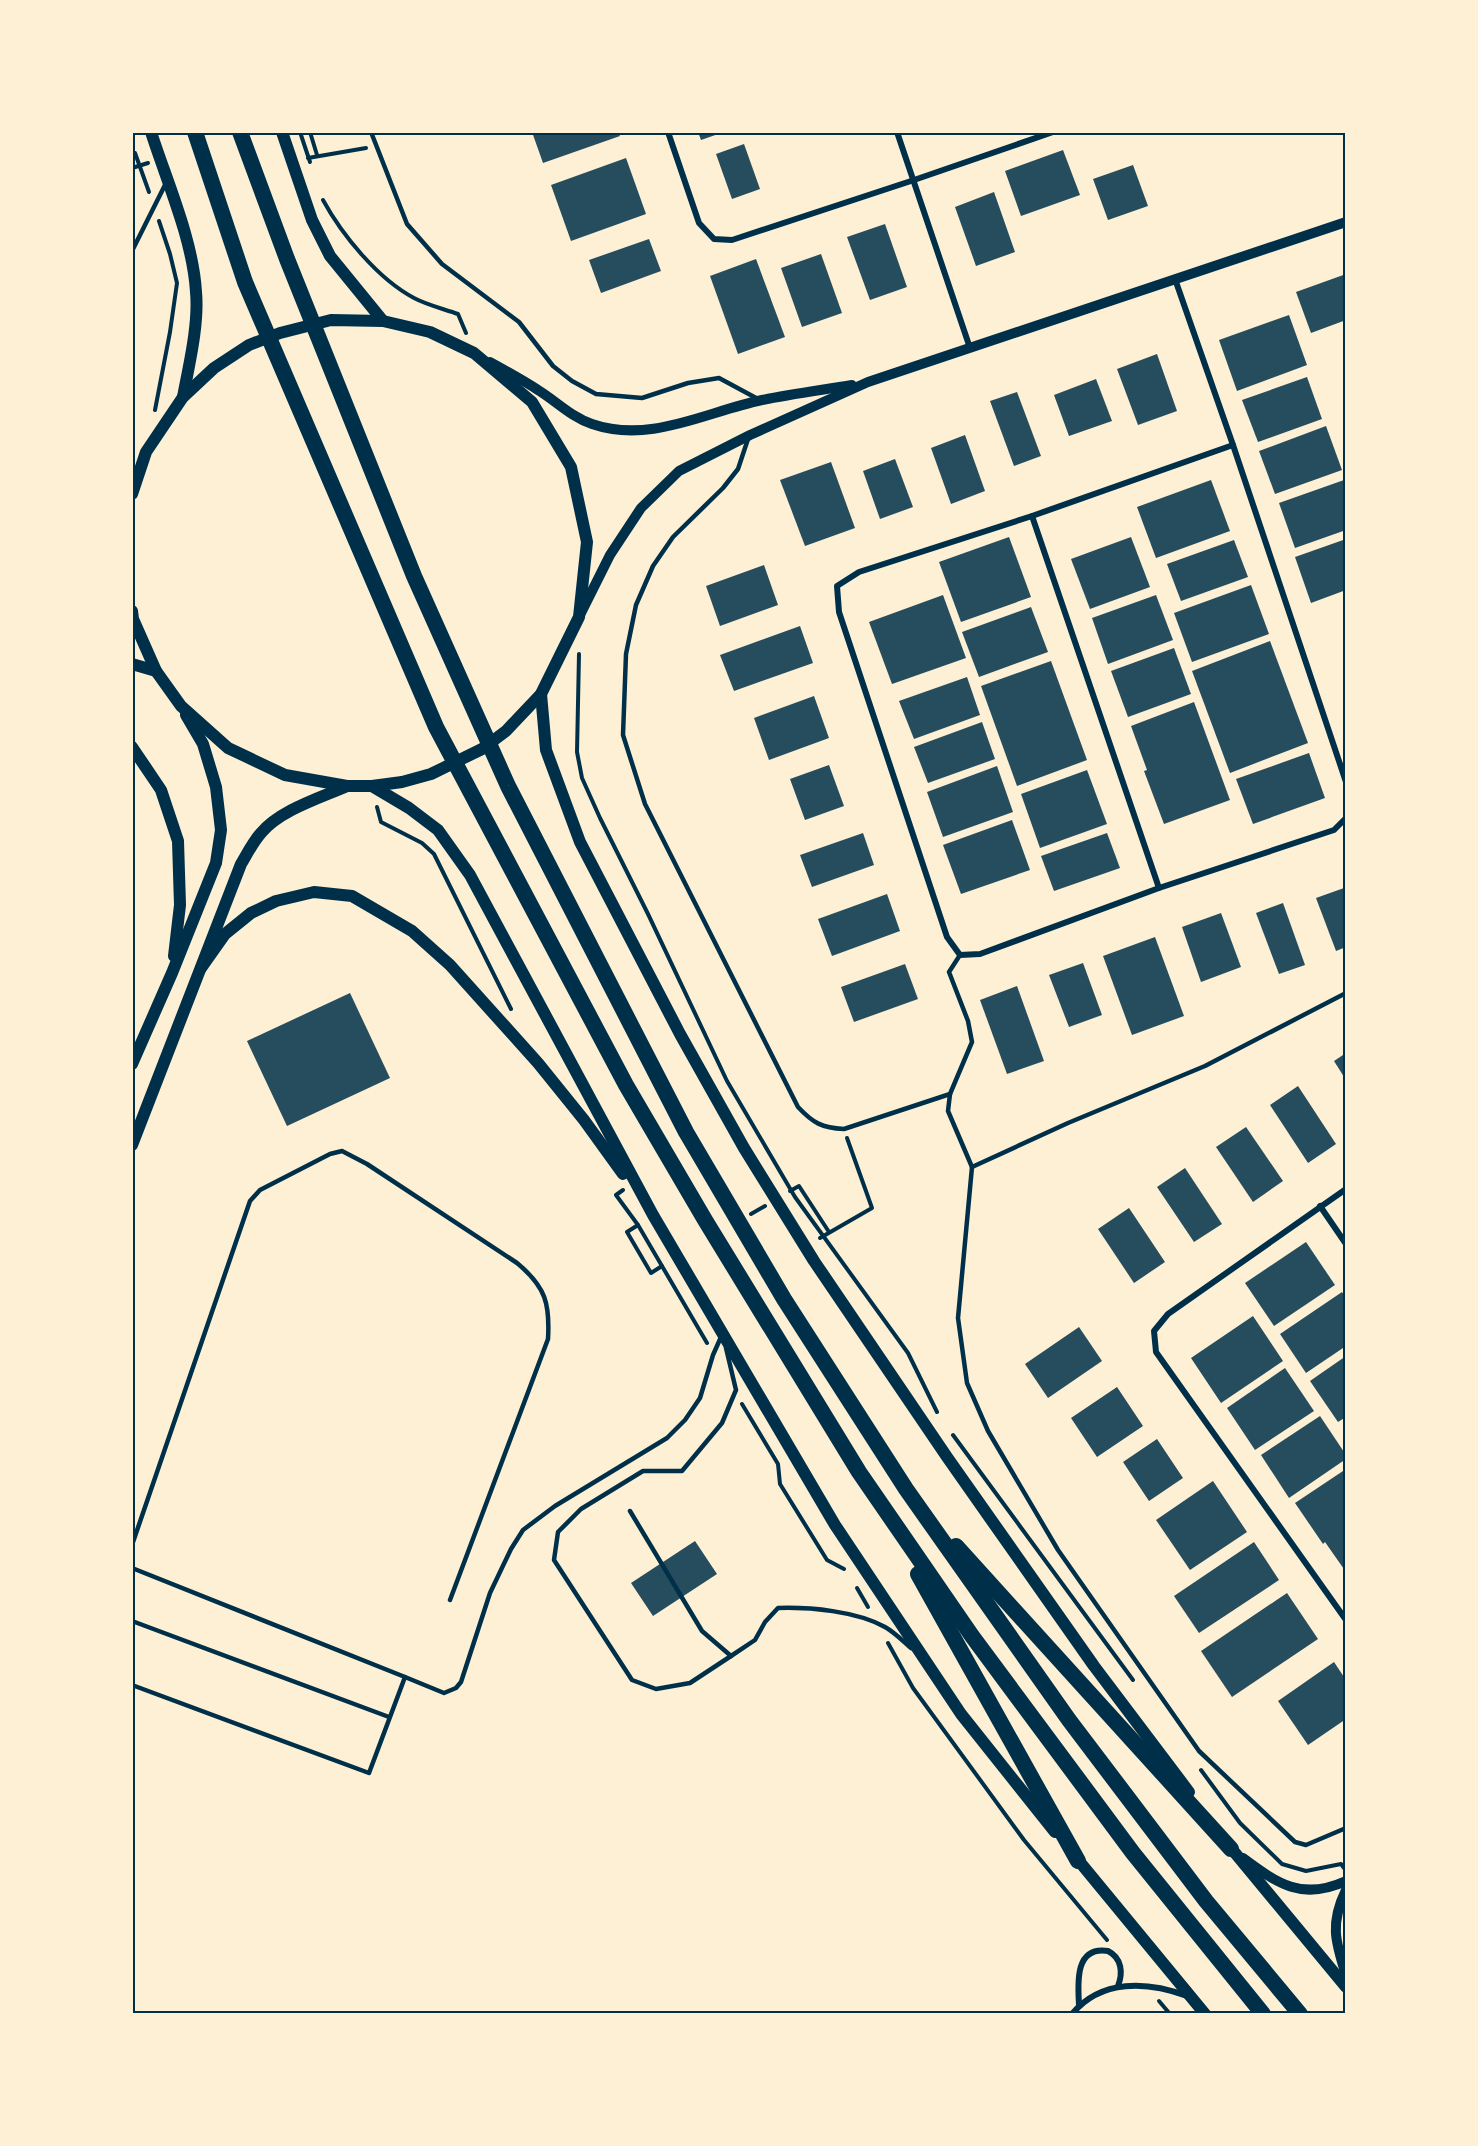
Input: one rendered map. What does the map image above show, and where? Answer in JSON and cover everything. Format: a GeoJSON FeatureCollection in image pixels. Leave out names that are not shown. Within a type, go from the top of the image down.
{"type":"FeatureCollection","features":[{"type":"Feature","properties":{"kind":"highway"},"geometry":{"type":"LineString","coordinates":[[195,132],[245,282],[436,727],[626,1085],[705,1220],[859,1472],[1078,1861]]}},
{"type":"Feature","properties":{"kind":"highway"},"geometry":{"type":"LineString","coordinates":[[240,132],[291,270],[414,576],[508,786],[686,1132],[784,1299],[906,1489],[1076,1730],[1206,1900],[1300,2014]]}},
{"type":"Feature","properties":{"kind":"highway"},"geometry":{"type":"LineString","coordinates":[[859,1472],[972,1636],[1133,1853],[1263,2014]]}},
{"type":"Feature","properties":{"kind":"highway"},"geometry":{"type":"LineString","coordinates":[[906,1489],[1231,1849]]}},
{"type":"Feature","properties":{"kind":"main road"},"geometry":{"type":"LineString","coordinates":[[151,132],[191,253],[197,293],[192,344],[183,397]]}},
{"type":"Feature","properties":{"kind":"main road"},"geometry":{"type":"LineString","coordinates":[[282,132],[312,220],[330,256],[383,321]]}},
{"type":"Feature","properties":{"kind":"main road"},"geometry":{"type":"LineString","coordinates":[[132,473],[183,397],[214,368],[249,345],[280,333],[331,320],[383,321],[430,332],[474,353],[531,402],[571,467],[587,542],[579,617],[541,694],[506,731],[482,749],[431,774],[402,782],[372,786],[347,786],[285,775],[228,747],[181,706]]}},
{"type":"Feature","properties":{"kind":"main road"},"geometry":{"type":"LineString","coordinates":[[132,494],[146,452]]}},
{"type":"Feature","properties":{"kind":"main road"},"geometry":{"type":"LineString","coordinates":[[132,611],[133,619],[156,671],[181,706],[203,744],[216,787],[221,830],[216,863],[172,973],[132,1064]]}},
{"type":"Feature","properties":{"kind":"main road"},"geometry":{"type":"LineString","coordinates":[[132,664],[156,671]]}},
{"type":"Feature","properties":{"kind":"main road"},"geometry":{"type":"LineString","coordinates":[[541,694],[546,750],[580,842],[680,1034],[744,1148],[814,1261],[947,1457],[1094,1666],[1231,1849],[1346,1987]]}},
{"type":"Feature","properties":{"kind":"main road"},"geometry":{"type":"LineString","coordinates":[[132,747],[161,790],[178,841],[180,905],[172,973]]}},
{"type":"Feature","properties":{"kind":"main road"},"geometry":{"type":"LineString","coordinates":[[132,1145],[241,864],[262,832],[307,803],[347,786]]}},
{"type":"Feature","properties":{"kind":"main road"},"geometry":{"type":"LineString","coordinates":[[372,786],[409,808],[438,830],[470,875],[653,1215],[722,1334],[835,1525],[961,1714],[1078,1861],[1205,2014]]}},
{"type":"Feature","properties":{"kind":"main road"},"geometry":{"type":"LineString","coordinates":[[201,968],[225,934],[251,913],[276,901],[314,892],[352,896],[412,931],[450,965],[538,1063],[584,1120],[653,1215]]}},
{"type":"Feature","properties":{"kind":"street"},"geometry":{"type":"LineString","coordinates":[[668,132],[699,223],[714,239],[732,240],[1053,132]]}},
{"type":"Feature","properties":{"kind":"street"},"geometry":{"type":"LineString","coordinates":[[897,132],[970,348]]}},
{"type":"Feature","properties":{"kind":"street"},"geometry":{"type":"LineString","coordinates":[[579,617],[610,555],[641,508],[679,471],[750,435],[868,382],[1346,222]]}},
{"type":"Feature","properties":{"kind":"street"},"geometry":{"type":"LineString","coordinates":[[1175,279],[1346,782]]}},
{"type":"Feature","properties":{"kind":"street"},"geometry":{"type":"LineString","coordinates":[[474,353],[589,423],[608,429],[633,431],[660,429],[760,401],[868,382]]}},
{"type":"Feature","properties":{"kind":"street"},"geometry":{"type":"LineString","coordinates":[[1233,445],[1032,516],[859,572],[837,586],[839,612],[947,937],[960,956],[980,954],[1159,888],[1334,830],[1346,818]]}},
{"type":"Feature","properties":{"kind":"street"},"geometry":{"type":"LineString","coordinates":[[1032,516],[1159,888]]}},
{"type":"Feature","properties":{"kind":"street"},"geometry":{"type":"LineString","coordinates":[[1346,1189],[1168,1314],[1154,1331],[1156,1352],[1346,1620]]}},
{"type":"Feature","properties":{"kind":"street"},"geometry":{"type":"LineString","coordinates":[[1320,1206],[1346,1244]]}},
{"type":"Feature","properties":{"kind":"street"},"geometry":{"type":"LineString","coordinates":[[1231,1849],[1278,1883],[1290,1887],[1316,1890],[1346,1881]]}},
{"type":"Feature","properties":{"kind":"street"},"geometry":{"type":"LineString","coordinates":[[1346,1890],[1338,1908],[1335,1931],[1346,1975]]}},
{"type":"Feature","properties":{"kind":"street"},"geometry":{"type":"LineString","coordinates":[[1079,2006],[1078,1971],[1084,1960],[1094,1952],[1108,1951],[1118,1960],[1121,1968],[1118,1986]]}},
{"type":"Feature","properties":{"kind":"street"},"geometry":{"type":"LineString","coordinates":[[1072,2014],[1079,2006],[1118,1986],[1154,1986],[1192,1998]]}},
{"type":"Feature","properties":{"kind":"lane"},"geometry":{"type":"LineString","coordinates":[[371,132],[407,224],[442,264],[519,321],[553,366],[572,381],[596,394],[642,398],[688,383],[719,378],[760,401]]}},
{"type":"Feature","properties":{"kind":"lane"},"geometry":{"type":"LineString","coordinates":[[132,251],[167,181]]}},
{"type":"Feature","properties":{"kind":"lane"},"geometry":{"type":"LineString","coordinates":[[750,435],[738,469],[723,488],[674,537],[653,566],[636,605],[626,654],[623,735],[645,804],[798,1107],[810,1119],[827,1128],[844,1129],[950,1094]]}},
{"type":"Feature","properties":{"kind":"lane"},"geometry":{"type":"LineString","coordinates":[[960,956],[949,972],[968,1021],[972,1042],[950,1094],[948,1111],[972,1167],[958,1318],[967,1383],[988,1431],[1058,1550],[1199,1751],[1295,1842],[1306,1845],[1346,1828]]}},
{"type":"Feature","properties":{"kind":"lane"},"geometry":{"type":"LineString","coordinates":[[972,1167],[1068,1123],[1205,1066],[1346,993]]}},
{"type":"Feature","properties":{"kind":"lane"},"geometry":{"type":"LineString","coordinates":[[132,1545],[250,1201],[260,1190],[330,1154],[342,1151],[368,1164],[517,1263],[530,1276],[546,1300],[549,1315],[548,1339],[450,1600]]}},
{"type":"Feature","properties":{"kind":"lane"},"geometry":{"type":"LineString","coordinates":[[132,1568],[444,1693],[456,1688],[461,1682],[490,1593],[511,1549],[523,1530],[555,1506],[667,1438],[685,1420],[700,1398],[722,1334]]}},
{"type":"Feature","properties":{"kind":"lane"},"geometry":{"type":"LineString","coordinates":[[722,1334],[736,1390],[722,1423],[682,1471],[643,1471],[581,1509],[558,1532],[554,1560],[632,1680],[656,1689],[690,1683],[731,1656],[755,1640],[765,1622],[778,1608],[824,1610],[856,1617],[885,1627],[925,1659]]}},
{"type":"Feature","properties":{"kind":"lane"},"geometry":{"type":"LineString","coordinates":[[630,1511],[702,1631],[731,1656]]}},
{"type":"Feature","properties":{"kind":"lane"},"geometry":{"type":"LineString","coordinates":[[132,1621],[389,1717]]}},
{"type":"Feature","properties":{"kind":"lane"},"geometry":{"type":"LineString","coordinates":[[132,1685],[369,1773],[405,1677]]}},
{"type":"Feature","properties":{"kind":"path"},"geometry":{"type":"LineString","coordinates":[[300,132],[312,168]]}},
{"type":"Feature","properties":{"kind":"path"},"geometry":{"type":"LineString","coordinates":[[310,132],[317,155],[375,146]]}},
{"type":"Feature","properties":{"kind":"path"},"geometry":{"type":"LineString","coordinates":[[135,153],[170,254],[177,283],[153,419]]}},
{"type":"Feature","properties":{"kind":"path"},"geometry":{"type":"LineString","coordinates":[[321,198],[336,224],[383,276],[414,298],[458,314],[474,353]]}},
{"type":"Feature","properties":{"kind":"path"},"geometry":{"type":"LineString","coordinates":[[579,651],[577,752],[582,778],[600,818],[727,1082],[795,1197],[908,1353],[939,1417]]}},
{"type":"Feature","properties":{"kind":"path"},"geometry":{"type":"LineString","coordinates":[[372,786],[381,822],[422,843],[434,854],[512,1011]]}},
{"type":"Feature","properties":{"kind":"path"},"geometry":{"type":"LineString","coordinates":[[794,1189],[799,1186],[829,1232],[872,1208],[844,1129]]}},
{"type":"Feature","properties":{"kind":"path"},"geometry":{"type":"LineString","coordinates":[[631,1185],[616,1194],[638,1225],[713,1355]]}},
{"type":"Feature","properties":{"kind":"path"},"geometry":{"type":"LineString","coordinates":[[638,1225],[627,1232],[651,1273],[657,1269]]}},
{"type":"Feature","properties":{"kind":"path"},"geometry":{"type":"LineString","coordinates":[[735,1393],[747,1410]]}},
{"type":"Feature","properties":{"kind":"path"},"geometry":{"type":"LineString","coordinates":[[946,1426],[1136,1685]]}},
{"type":"Feature","properties":{"kind":"path"},"geometry":{"type":"LineString","coordinates":[[1199,1767],[1240,1823],[1282,1864],[1306,1871],[1341,1864],[1346,1870]]}},
{"type":"Feature","properties":{"kind":"building"},"geometry":{"type":"Polygon","coordinates":[[[532,132],[618,132],[620,136],[543,163],[532,132]]]}},
{"type":"Feature","properties":{"kind":"building"},"geometry":{"type":"Polygon","coordinates":[[[698,132],[724,132],[701,140],[698,132]]]}},
{"type":"Feature","properties":{"kind":"building"},"geometry":{"type":"Polygon","coordinates":[[[744,144],[760,189],[732,199],[716,154],[744,144]]]}},
{"type":"Feature","properties":{"kind":"building"},"geometry":{"type":"Polygon","coordinates":[[[1063,150],[1080,195],[1021,216],[1005,171],[1063,150]]]}},
{"type":"Feature","properties":{"kind":"building"},"geometry":{"type":"Polygon","coordinates":[[[626,158],[646,214],[571,241],[551,185],[626,158]]]}},
{"type":"Feature","properties":{"kind":"building"},"geometry":{"type":"Polygon","coordinates":[[[1133,165],[1148,206],[1108,220],[1093,179],[1133,165]]]}},
{"type":"Feature","properties":{"kind":"building"},"geometry":{"type":"Polygon","coordinates":[[[994,192],[1015,252],[976,266],[955,207],[994,192]]]}},
{"type":"Feature","properties":{"kind":"building"},"geometry":{"type":"Polygon","coordinates":[[[885,224],[907,287],[870,300],[847,237],[885,224]]]}},
{"type":"Feature","properties":{"kind":"building"},"geometry":{"type":"Polygon","coordinates":[[[649,239],[661,271],[601,293],[589,260],[649,239]]]}},
{"type":"Feature","properties":{"kind":"building"},"geometry":{"type":"Polygon","coordinates":[[[821,254],[842,313],[802,327],[781,268],[821,254]]]}},
{"type":"Feature","properties":{"kind":"building"},"geometry":{"type":"Polygon","coordinates":[[[756,259],[785,337],[738,354],[710,276],[756,259]]]}},
{"type":"Feature","properties":{"kind":"building"},"geometry":{"type":"Polygon","coordinates":[[[1346,274],[1346,320],[1311,333],[1296,292],[1346,274]]]}},
{"type":"Feature","properties":{"kind":"building"},"geometry":{"type":"Polygon","coordinates":[[[1289,315],[1307,365],[1237,391],[1219,340],[1289,315]]]}},
{"type":"Feature","properties":{"kind":"building"},"geometry":{"type":"Polygon","coordinates":[[[1157,354],[1177,411],[1138,425],[1117,369],[1157,354]]]}},
{"type":"Feature","properties":{"kind":"building"},"geometry":{"type":"Polygon","coordinates":[[[1307,377],[1322,419],[1258,442],[1242,400],[1307,377]]]}},
{"type":"Feature","properties":{"kind":"building"},"geometry":{"type":"Polygon","coordinates":[[[1096,379],[1112,421],[1069,436],[1054,395],[1096,379]]]}},
{"type":"Feature","properties":{"kind":"building"},"geometry":{"type":"Polygon","coordinates":[[[1017,392],[1041,456],[1014,466],[990,401],[1017,392]]]}},
{"type":"Feature","properties":{"kind":"building"},"geometry":{"type":"Polygon","coordinates":[[[1326,426],[1342,470],[1275,494],[1259,451],[1326,426]]]}},
{"type":"Feature","properties":{"kind":"building"},"geometry":{"type":"Polygon","coordinates":[[[965,435],[985,491],[951,504],[931,448],[965,435]]]}},
{"type":"Feature","properties":{"kind":"building"},"geometry":{"type":"Polygon","coordinates":[[[895,459],[913,507],[880,519],[863,471],[895,459]]]}},
{"type":"Feature","properties":{"kind":"building"},"geometry":{"type":"Polygon","coordinates":[[[831,462],[855,528],[805,546],[780,480],[831,462]]]}},
{"type":"Feature","properties":{"kind":"building"},"geometry":{"type":"Polygon","coordinates":[[[1211,480],[1230,531],[1156,558],[1137,507],[1211,480]]]}},
{"type":"Feature","properties":{"kind":"building"},"geometry":{"type":"Polygon","coordinates":[[[1344,480],[1346,530],[1295,548],[1279,503],[1344,480]]]}},
{"type":"Feature","properties":{"kind":"building"},"geometry":{"type":"Polygon","coordinates":[[[1009,537],[1031,597],[961,622],[939,562],[1009,537]]]}},
{"type":"Feature","properties":{"kind":"building"},"geometry":{"type":"Polygon","coordinates":[[[1131,537],[1150,587],[1090,609],[1071,559],[1131,537]]]}},
{"type":"Feature","properties":{"kind":"building"},"geometry":{"type":"Polygon","coordinates":[[[1346,539],[1346,590],[1311,603],[1295,557],[1346,539]]]}},
{"type":"Feature","properties":{"kind":"building"},"geometry":{"type":"Polygon","coordinates":[[[1234,540],[1248,577],[1181,601],[1167,564],[1234,540]]]}},
{"type":"Feature","properties":{"kind":"building"},"geometry":{"type":"Polygon","coordinates":[[[764,565],[778,605],[720,626],[706,586],[764,565]]]}},
{"type":"Feature","properties":{"kind":"building"},"geometry":{"type":"Polygon","coordinates":[[[1251,585],[1269,634],[1192,662],[1174,613],[1251,585]]]}},
{"type":"Feature","properties":{"kind":"building"},"geometry":{"type":"Polygon","coordinates":[[[943,595],[966,658],[892,684],[869,622],[943,595]]]}},
{"type":"Feature","properties":{"kind":"building"},"geometry":{"type":"Polygon","coordinates":[[[1156,595],[1173,640],[1108,664],[1092,618],[1156,595]]]}},
{"type":"Feature","properties":{"kind":"building"},"geometry":{"type":"Polygon","coordinates":[[[1031,607],[1048,652],[979,677],[962,632],[1031,607]]]}},
{"type":"Feature","properties":{"kind":"building"},"geometry":{"type":"Polygon","coordinates":[[[800,626],[813,663],[734,691],[720,655],[800,626]]]}},
{"type":"Feature","properties":{"kind":"building"},"geometry":{"type":"Polygon","coordinates":[[[1270,641],[1308,743],[1230,773],[1192,671],[1270,641]]]}},
{"type":"Feature","properties":{"kind":"building"},"geometry":{"type":"Polygon","coordinates":[[[1174,648],[1191,694],[1128,717],[1111,671],[1174,648]]]}},
{"type":"Feature","properties":{"kind":"building"},"geometry":{"type":"Polygon","coordinates":[[[1051,661],[1087,760],[1017,786],[981,686],[1051,661]]]}},
{"type":"Feature","properties":{"kind":"building"},"geometry":{"type":"Polygon","coordinates":[[[967,677],[980,715],[914,739],[899,701],[967,677]]]}},
{"type":"Feature","properties":{"kind":"building"},"geometry":{"type":"Polygon","coordinates":[[[814,696],[829,738],[769,760],[754,718],[814,696]]]}},
{"type":"Feature","properties":{"kind":"building"},"geometry":{"type":"Polygon","coordinates":[[[1194,702],[1230,800],[1164,824],[1144,771],[1147,770],[1131,726],[1194,702]]]}},
{"type":"Feature","properties":{"kind":"building"},"geometry":{"type":"Polygon","coordinates":[[[982,722],[995,759],[928,783],[914,747],[982,722]]]}},
{"type":"Feature","properties":{"kind":"building"},"geometry":{"type":"Polygon","coordinates":[[[1309,753],[1325,798],[1253,824],[1236,779],[1309,753]]]}},
{"type":"Feature","properties":{"kind":"building"},"geometry":{"type":"Polygon","coordinates":[[[829,765],[844,806],[805,820],[790,779],[829,765]]]}},
{"type":"Feature","properties":{"kind":"building"},"geometry":{"type":"Polygon","coordinates":[[[997,766],[1013,812],[943,837],[927,792],[997,766]]]}},
{"type":"Feature","properties":{"kind":"building"},"geometry":{"type":"Polygon","coordinates":[[[1087,770],[1107,824],[1040,848],[1021,794],[1087,770]]]}},
{"type":"Feature","properties":{"kind":"building"},"geometry":{"type":"Polygon","coordinates":[[[1012,820],[1030,870],[961,894],[943,845],[1012,820]]]}},
{"type":"Feature","properties":{"kind":"building"},"geometry":{"type":"Polygon","coordinates":[[[863,833],[874,865],[812,887],[800,855],[863,833]]]}},
{"type":"Feature","properties":{"kind":"building"},"geometry":{"type":"Polygon","coordinates":[[[1107,833],[1120,868],[1054,891],[1041,856],[1107,833]]]}},
{"type":"Feature","properties":{"kind":"building"},"geometry":{"type":"Polygon","coordinates":[[[1344,888],[1346,947],[1336,951],[1316,898],[1344,888]]]}},
{"type":"Feature","properties":{"kind":"building"},"geometry":{"type":"Polygon","coordinates":[[[887,894],[900,931],[832,956],[818,919],[887,894]]]}},
{"type":"Feature","properties":{"kind":"building"},"geometry":{"type":"Polygon","coordinates":[[[1283,903],[1305,965],[1279,974],[1256,913],[1283,903]]]}},
{"type":"Feature","properties":{"kind":"building"},"geometry":{"type":"Polygon","coordinates":[[[1221,913],[1241,967],[1201,982],[1182,927],[1221,913]]]}},
{"type":"Feature","properties":{"kind":"building"},"geometry":{"type":"Polygon","coordinates":[[[1155,937],[1184,1016],[1132,1035],[1103,956],[1155,937]]]}},
{"type":"Feature","properties":{"kind":"building"},"geometry":{"type":"Polygon","coordinates":[[[1083,963],[1102,1015],[1069,1027],[1049,975],[1083,963]]]}},
{"type":"Feature","properties":{"kind":"building"},"geometry":{"type":"Polygon","coordinates":[[[905,964],[918,999],[854,1022],[841,987],[905,964]]]}},
{"type":"Feature","properties":{"kind":"building"},"geometry":{"type":"Polygon","coordinates":[[[1017,986],[1044,1061],[1007,1074],[980,1000],[1017,986]]]}},
{"type":"Feature","properties":{"kind":"building"},"geometry":{"type":"Polygon","coordinates":[[[350,993],[390,1078],[287,1126],[247,1041],[350,993]]]}},
{"type":"Feature","properties":{"kind":"building"},"geometry":{"type":"Polygon","coordinates":[[[1346,1053],[1346,1080],[1334,1061],[1346,1053]]]}},
{"type":"Feature","properties":{"kind":"building"},"geometry":{"type":"Polygon","coordinates":[[[1298,1086],[1336,1144],[1308,1163],[1270,1105],[1298,1086]]]}},
{"type":"Feature","properties":{"kind":"building"},"geometry":{"type":"Polygon","coordinates":[[[1246,1127],[1283,1181],[1253,1202],[1216,1147],[1246,1127]]]}},
{"type":"Feature","properties":{"kind":"building"},"geometry":{"type":"Polygon","coordinates":[[[1185,1168],[1222,1224],[1194,1242],[1157,1187],[1185,1168]]]}},
{"type":"Feature","properties":{"kind":"building"},"geometry":{"type":"Polygon","coordinates":[[[1129,1208],[1165,1262],[1134,1283],[1098,1229],[1129,1208]]]}},
{"type":"Feature","properties":{"kind":"building"},"geometry":{"type":"Polygon","coordinates":[[[1306,1242],[1335,1285],[1274,1326],[1245,1283],[1306,1242]]]}},
{"type":"Feature","properties":{"kind":"building"},"geometry":{"type":"Polygon","coordinates":[[[1342,1292],[1346,1298],[1346,1346],[1306,1373],[1280,1334],[1342,1292]]]}},
{"type":"Feature","properties":{"kind":"building"},"geometry":{"type":"Polygon","coordinates":[[[1253,1316],[1283,1361],[1221,1403],[1191,1358],[1253,1316]]]}},
{"type":"Feature","properties":{"kind":"building"},"geometry":{"type":"Polygon","coordinates":[[[1079,1327],[1102,1361],[1048,1398],[1025,1364],[1079,1327]]]}},
{"type":"Feature","properties":{"kind":"building"},"geometry":{"type":"Polygon","coordinates":[[[1346,1356],[1346,1417],[1338,1422],[1310,1381],[1346,1356]]]}},
{"type":"Feature","properties":{"kind":"building"},"geometry":{"type":"Polygon","coordinates":[[[1285,1368],[1314,1411],[1255,1450],[1227,1408],[1285,1368]]]}},
{"type":"Feature","properties":{"kind":"building"},"geometry":{"type":"Polygon","coordinates":[[[1117,1387],[1143,1426],[1097,1457],[1071,1418],[1117,1387]]]}},
{"type":"Feature","properties":{"kind":"building"},"geometry":{"type":"Polygon","coordinates":[[[1320,1416],[1346,1455],[1346,1459],[1289,1498],[1261,1455],[1320,1416]]]}},
{"type":"Feature","properties":{"kind":"building"},"geometry":{"type":"Polygon","coordinates":[[[1157,1439],[1183,1478],[1149,1501],[1123,1462],[1157,1439]]]}},
{"type":"Feature","properties":{"kind":"building"},"geometry":{"type":"Polygon","coordinates":[[[1346,1469],[1346,1572],[1325,1542],[1323,1544],[1295,1503],[1346,1469]]]}},
{"type":"Feature","properties":{"kind":"building"},"geometry":{"type":"Polygon","coordinates":[[[1213,1481],[1247,1532],[1190,1570],[1156,1520],[1213,1481]]]}},
{"type":"Feature","properties":{"kind":"building"},"geometry":{"type":"Polygon","coordinates":[[[695,1541],[717,1574],[653,1616],[631,1583],[695,1541]]]}},
{"type":"Feature","properties":{"kind":"building"},"geometry":{"type":"Polygon","coordinates":[[[1254,1542],[1279,1580],[1199,1633],[1174,1596],[1254,1542]]]}},
{"type":"Feature","properties":{"kind":"building"},"geometry":{"type":"Polygon","coordinates":[[[1287,1593],[1318,1639],[1232,1697],[1201,1651],[1287,1593]]]}},
{"type":"Feature","properties":{"kind":"building"},"geometry":{"type":"Polygon","coordinates":[[[1334,1662],[1346,1680],[1346,1719],[1308,1745],[1278,1701],[1334,1662]]]}}]}
